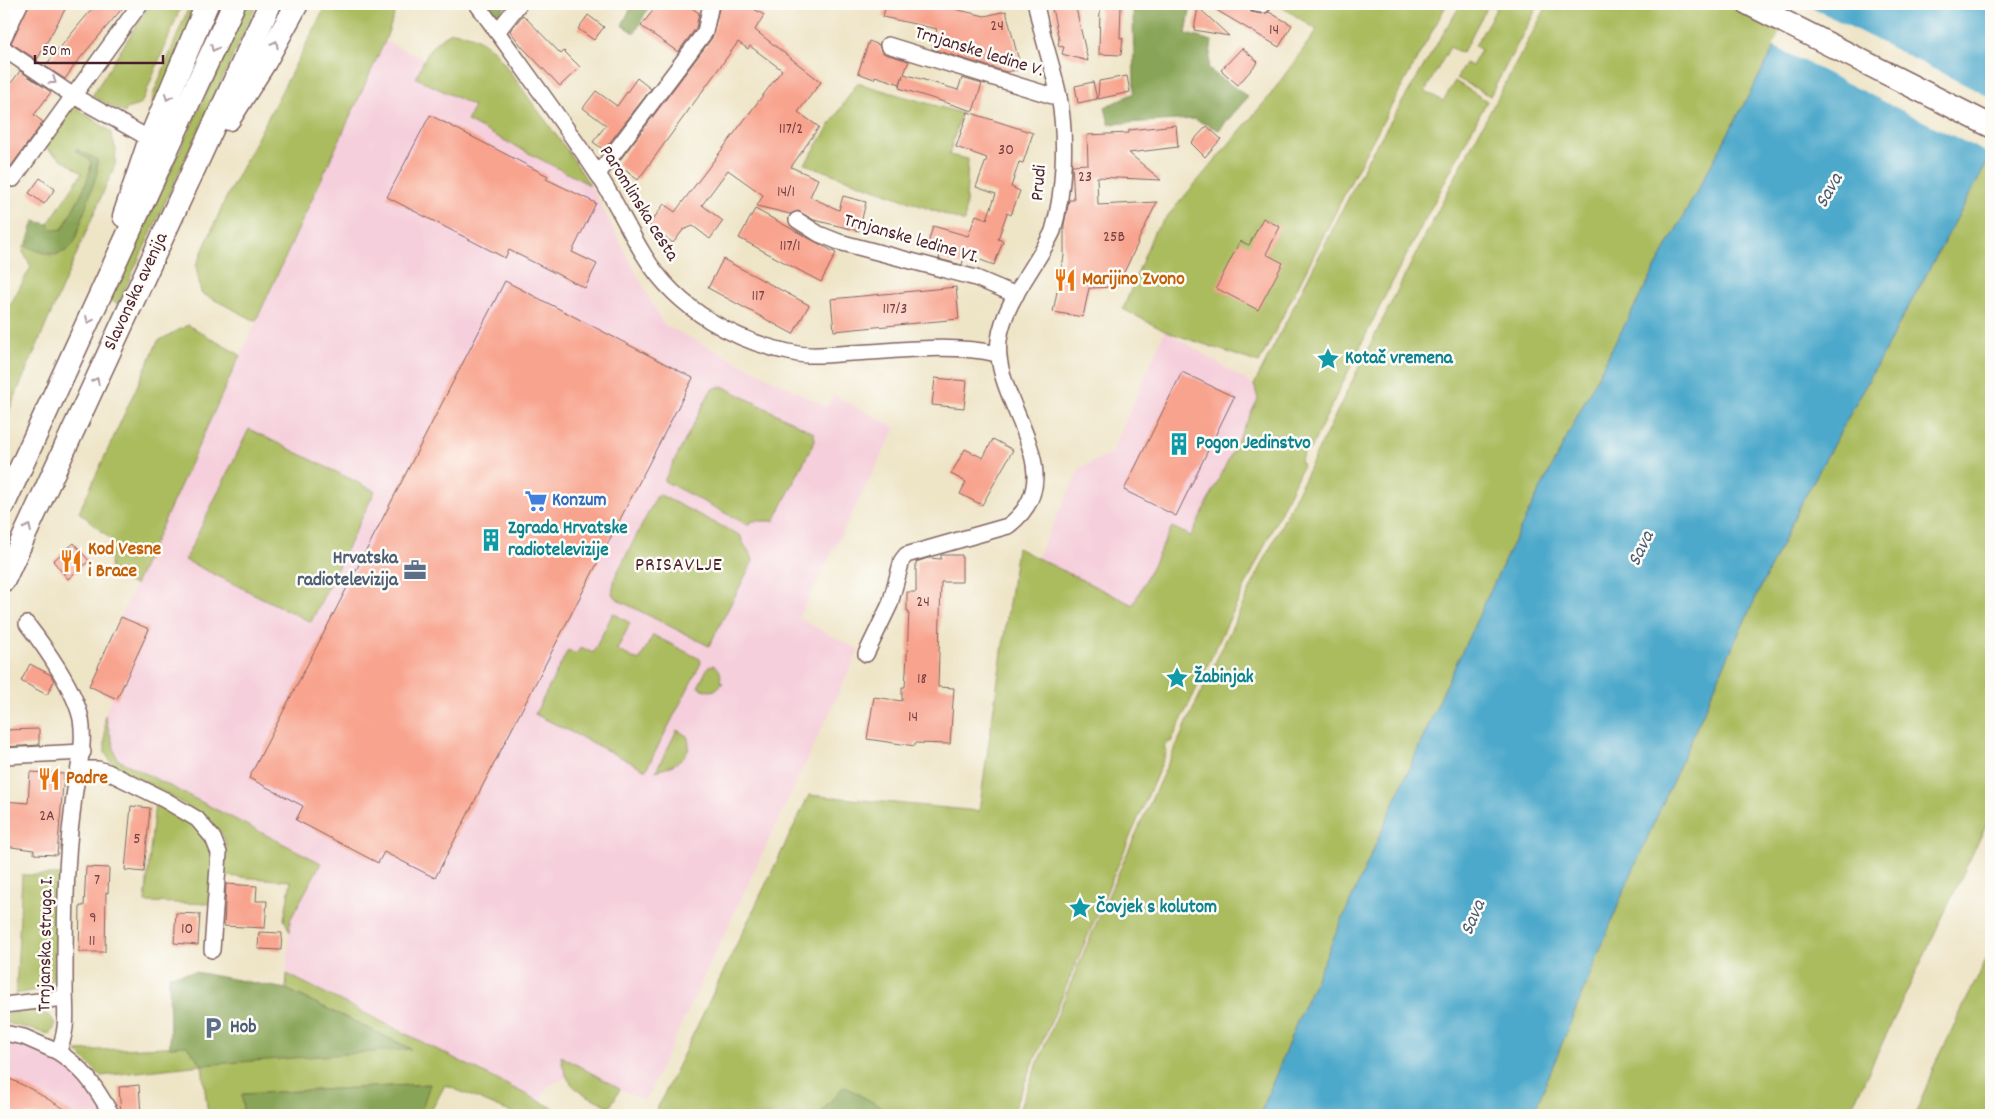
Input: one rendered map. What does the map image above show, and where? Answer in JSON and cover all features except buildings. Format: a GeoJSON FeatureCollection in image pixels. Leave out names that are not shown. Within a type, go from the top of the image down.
{"type":"FeatureCollection","features":[{"type":"Feature","properties":{"kind":"main road"},"geometry":{"type":"LineString","coordinates":[[109,275],[130,195],[150,139],[207,4]]}},
{"type":"Feature","properties":{"kind":"main road","name":"Slavonska avenija"},"geometry":{"type":"LineString","coordinates":[[4,504],[234,4]]}},
{"type":"Feature","properties":{"kind":"main road","name":"Slavonska avenija"},"geometry":{"type":"LineString","coordinates":[[4,580],[270,4]]}},
{"type":"Feature","properties":{"kind":"main road"},"geometry":{"type":"LineString","coordinates":[[192,173],[253,82],[297,4]]}},
{"type":"Feature","properties":{"kind":"main road"},"geometry":{"type":"LineString","coordinates":[[1749,4],[1991,126]]}},
{"type":"Feature","properties":{"kind":"street"},"geometry":{"type":"LineString","coordinates":[[4,37],[20,4]]}},
{"type":"Feature","properties":{"kind":"street"},"geometry":{"type":"LineString","coordinates":[[8,177],[140,4]]}},
{"type":"Feature","properties":{"kind":"street","name":"Paromlinska cesta"},"geometry":{"type":"LineString","coordinates":[[477,4],[598,174],[645,257],[666,284],[687,304],[714,324],[733,335],[757,344],[800,355],[943,348],[976,350],[998,354]]}},
{"type":"Feature","properties":{"kind":"street"},"geometry":{"type":"LineString","coordinates":[[497,32],[519,4]]}},
{"type":"Feature","properties":{"kind":"street"},"geometry":{"type":"LineString","coordinates":[[598,174],[705,32],[711,4]]}},
{"type":"Feature","properties":{"kind":"street","name":"Prudi"},"geometry":{"type":"LineString","coordinates":[[998,354],[1003,324],[1016,295],[1049,240],[1056,221],[1063,130],[1059,98],[1036,4]]}},
{"type":"Feature","properties":{"kind":"street","name":"Trnjanske ledine V."},"geometry":{"type":"LineString","coordinates":[[888,45],[1059,98]]}},
{"type":"Feature","properties":{"kind":"street"},"geometry":{"type":"LineString","coordinates":[[4,49],[72,94],[150,139]]}},
{"type":"Feature","properties":{"kind":"street","name":"Trnjanske ledine VI."},"geometry":{"type":"LineString","coordinates":[[796,220],[819,234],[839,242],[976,278],[1016,295]]}},
{"type":"Feature","properties":{"kind":"street"},"geometry":{"type":"LineString","coordinates":[[866,654],[890,604],[902,560],[906,555],[1008,526],[1020,517],[1027,507],[1034,479],[1030,442],[1004,385],[998,354]]}},
{"type":"Feature","properties":{"kind":"street","name":"Trnjanska struga I."},"geometry":{"type":"LineString","coordinates":[[27,624],[57,667],[74,700],[80,717],[83,752],[70,832],[65,905],[66,1029],[58,1052]]}},
{"type":"Feature","properties":{"kind":"street"},"geometry":{"type":"LineString","coordinates":[[4,756],[83,752]]}},
{"type":"Feature","properties":{"kind":"street"},"geometry":{"type":"LineString","coordinates":[[79,769],[98,769],[108,772],[165,800],[197,819],[213,838],[219,853],[212,950]]}},
{"type":"Feature","properties":{"kind":"street"},"geometry":{"type":"LineString","coordinates":[[4,1005],[65,998]]}},
{"type":"Feature","properties":{"kind":"street"},"geometry":{"type":"LineString","coordinates":[[4,1033],[24,1038],[58,1052],[76,1064],[87,1076],[112,1115]]}},
{"type":"Feature","properties":{"kind":"shaded area","name":"Hrvatska radiotelevizija"},"geometry":{"type":"Polygon","coordinates":[[[452,32],[464,33],[478,38],[494,50],[567,150],[590,185],[663,324],[827,407],[834,395],[896,428],[798,618],[859,650],[645,1101],[620,1089],[610,1107],[576,1088],[566,1077],[547,1087],[540,1101],[286,989],[290,920],[321,863],[116,759],[105,715],[112,697],[89,686],[385,41],[424,59],[438,39],[452,32]]]}},
{"type":"Feature","properties":{"kind":"shaded area"},"geometry":{"type":"Polygon","coordinates":[[[1165,331],[1254,385],[1258,399],[1191,536],[1172,528],[1133,605],[1037,558],[1080,468],[1111,454],[1165,331]]]}},
{"type":"Feature","properties":{"kind":"shaded area"},"geometry":{"type":"Polygon","coordinates":[[[4,1040],[23,1045],[72,1070],[103,1115],[4,1115],[4,1040]]]}},
{"type":"Feature","properties":{"kind":"green space"},"geometry":{"type":"Polygon","coordinates":[[[150,4],[182,4],[143,100],[139,105],[126,109],[125,113],[92,96],[150,4]]]}},
{"type":"Feature","properties":{"kind":"green space"},"geometry":{"type":"Polygon","coordinates":[[[190,4],[199,4],[160,97],[152,106],[153,95],[190,4]]]}},
{"type":"Feature","properties":{"kind":"green space"},"geometry":{"type":"Polygon","coordinates":[[[248,4],[257,4],[118,304],[110,300],[248,4]]]}},
{"type":"Feature","properties":{"kind":"green space"},"geometry":{"type":"Polygon","coordinates":[[[327,4],[398,4],[385,41],[256,321],[201,293],[196,266],[224,202],[327,4]]]}},
{"type":"Feature","properties":{"kind":"green space"},"geometry":{"type":"Polygon","coordinates":[[[488,4],[507,4],[497,17],[488,4]]]}},
{"type":"Feature","properties":{"kind":"green space"},"geometry":{"type":"Polygon","coordinates":[[[633,4],[650,4],[635,33],[622,25],[633,4]]]}},
{"type":"Feature","properties":{"kind":"green space"},"geometry":{"type":"Polygon","coordinates":[[[1133,4],[1191,4],[1186,34],[1212,41],[1208,69],[1248,97],[1219,130],[1194,119],[1109,124],[1105,107],[1134,93],[1133,4]]]}},
{"type":"Feature","properties":{"kind":"green space"},"geometry":{"type":"Polygon","coordinates":[[[1278,4],[1447,4],[1364,156],[1259,363],[1165,331],[1123,309],[1154,232],[1268,98],[1317,30],[1278,4]]]}},
{"type":"Feature","properties":{"kind":"green space"},"geometry":{"type":"Polygon","coordinates":[[[1461,4],[1489,4],[1462,53],[1450,47],[1425,91],[1443,101],[1455,81],[1487,101],[1384,298],[1310,450],[1306,450],[1300,461],[1303,465],[1171,742],[1167,742],[1164,748],[1167,751],[1011,1115],[886,1115],[888,1112],[844,1086],[819,1115],[654,1115],[809,795],[979,811],[1017,548],[1133,605],[1172,527],[1191,536],[1258,399],[1254,385],[1368,159],[1461,4]]]}},
{"type":"Feature","properties":{"kind":"green space"},"geometry":{"type":"Polygon","coordinates":[[[1499,4],[1539,4],[1490,96],[1457,78],[1465,63],[1472,66],[1481,50],[1475,46],[1499,4]]]}},
{"type":"Feature","properties":{"kind":"green space"},"geometry":{"type":"Polygon","coordinates":[[[1548,4],[1798,4],[1609,354],[1513,543],[1449,679],[1299,1017],[1260,1115],[1017,1115],[1107,899],[1171,756],[1238,615],[1426,233],[1548,4]]]}},
{"type":"Feature","properties":{"kind":"green space"},"geometry":{"type":"Polygon","coordinates":[[[452,32],[474,38],[494,50],[567,150],[590,185],[467,121],[474,106],[416,78],[429,51],[444,36],[452,32]]]}},
{"type":"Feature","properties":{"kind":"green space"},"geometry":{"type":"Polygon","coordinates":[[[857,83],[961,113],[949,155],[968,159],[965,222],[805,164],[857,83]]]}},
{"type":"Feature","properties":{"kind":"green space"},"geometry":{"type":"Polygon","coordinates":[[[74,106],[110,131],[116,149],[115,165],[4,422],[4,372],[11,360],[4,353],[4,316],[31,267],[23,252],[24,245],[50,255],[57,255],[97,160],[75,150],[91,161],[88,176],[65,225],[61,230],[53,229],[48,224],[82,173],[41,145],[74,106]]]}},
{"type":"Feature","properties":{"kind":"green space"},"geometry":{"type":"Polygon","coordinates":[[[77,149],[97,160],[97,173],[74,243],[69,249],[58,254],[45,253],[26,246],[34,221],[48,224],[53,229],[61,230],[65,225],[85,185],[90,168],[91,161],[75,150],[77,149]]]}},
{"type":"Feature","properties":{"kind":"green space"},"geometry":{"type":"Polygon","coordinates":[[[1991,156],[1991,815],[1848,1115],[1533,1115],[1626,886],[1735,641],[1802,502],[1991,156]]]}},
{"type":"Feature","properties":{"kind":"green space"},"geometry":{"type":"Polygon","coordinates":[[[188,325],[240,355],[135,585],[110,574],[111,539],[79,512],[158,341],[188,325]]]}},
{"type":"Feature","properties":{"kind":"green space"},"geometry":{"type":"Polygon","coordinates":[[[724,387],[814,433],[815,440],[774,521],[752,521],[748,525],[664,481],[709,394],[712,389],[724,387]]]}},
{"type":"Feature","properties":{"kind":"green space"},"geometry":{"type":"Polygon","coordinates":[[[249,429],[375,491],[311,622],[185,560],[249,429]]]}},
{"type":"Feature","properties":{"kind":"green space"},"geometry":{"type":"Polygon","coordinates":[[[658,494],[741,536],[751,555],[753,561],[709,646],[620,601],[612,594],[615,577],[658,494]]]}},
{"type":"Feature","properties":{"kind":"green space"},"geometry":{"type":"Polygon","coordinates":[[[613,613],[630,623],[617,650],[639,661],[653,635],[700,659],[701,663],[646,770],[535,714],[568,650],[576,654],[581,647],[593,653],[613,613]]]}},
{"type":"Feature","properties":{"kind":"green space"},"geometry":{"type":"Polygon","coordinates":[[[713,665],[719,670],[721,674],[720,681],[723,683],[715,690],[709,691],[698,687],[708,667],[713,665]]]}},
{"type":"Feature","properties":{"kind":"green space"},"geometry":{"type":"Polygon","coordinates":[[[105,715],[117,759],[321,863],[290,920],[290,932],[284,919],[291,881],[225,876],[225,842],[217,829],[191,808],[113,765],[105,753],[105,715]]]}},
{"type":"Feature","properties":{"kind":"green space"},"geometry":{"type":"Polygon","coordinates":[[[677,730],[687,736],[688,750],[681,760],[675,764],[656,771],[677,730]]]}},
{"type":"Feature","properties":{"kind":"green space"},"geometry":{"type":"Polygon","coordinates":[[[155,802],[188,821],[204,834],[209,841],[213,855],[212,904],[145,902],[155,802]]]}},
{"type":"Feature","properties":{"kind":"green space"},"geometry":{"type":"Polygon","coordinates":[[[22,875],[61,875],[53,979],[46,988],[16,994],[22,875]]]}},
{"type":"Feature","properties":{"kind":"green space"},"geometry":{"type":"Polygon","coordinates":[[[1991,950],[1991,1115],[1915,1115],[1935,1064],[1991,950]]]}},
{"type":"Feature","properties":{"kind":"green space"},"geometry":{"type":"Polygon","coordinates":[[[195,972],[286,989],[411,1049],[202,1065],[187,1046],[170,1047],[169,975],[195,972]]]}},
{"type":"Feature","properties":{"kind":"green space"},"geometry":{"type":"Polygon","coordinates":[[[287,974],[567,1115],[517,1115],[445,1085],[431,1111],[431,1115],[420,1115],[429,1084],[243,1094],[243,1115],[208,1115],[202,1065],[101,1076],[76,1051],[187,1046],[410,1048],[286,989],[287,974]]]}},
{"type":"Feature","properties":{"kind":"green space"},"geometry":{"type":"Polygon","coordinates":[[[36,1009],[51,1017],[55,1024],[54,1029],[49,1034],[4,1022],[4,1014],[36,1009]]]}},
{"type":"Feature","properties":{"kind":"green space"},"geometry":{"type":"Polygon","coordinates":[[[561,1056],[620,1089],[610,1107],[584,1094],[571,1084],[563,1068],[561,1056]]]}},
{"type":"Feature","properties":{"kind":"green space"},"geometry":{"type":"Polygon","coordinates":[[[430,1084],[420,1115],[243,1115],[242,1094],[430,1084]]]}},
{"type":"Feature","properties":{"kind":"green space"},"geometry":{"type":"Polygon","coordinates":[[[844,1086],[888,1111],[886,1115],[819,1115],[844,1086]]]}},
{"type":"Feature","properties":{"kind":"water","name":"Sava"},"geometry":{"type":"Polygon","coordinates":[[[1798,4],[1991,4],[1991,156],[1802,502],[1735,641],[1626,886],[1533,1115],[1260,1115],[1299,1017],[1449,679],[1513,543],[1609,354],[1798,4]]]}},
{"type":"Feature","properties":{"kind":"pier"},"geometry":{"type":"Polygon","coordinates":[[[1795,4],[1805,4],[1991,98],[1991,155],[1773,46],[1795,4]]]}},
{"type":"Feature","properties":{"kind":"place","name":"Marijino Zvono"},"geometry":{"type":"Point","coordinates":[1065,280]}},
{"type":"Feature","properties":{"kind":"place","name":"Kotač vremena"},"geometry":{"type":"Point","coordinates":[1328,359]}},
{"type":"Feature","properties":{"kind":"place","name":"Pogon Jedinstvo"},"geometry":{"type":"Point","coordinates":[1179,444]}},
{"type":"Feature","properties":{"kind":"place","name":"Konzum"},"geometry":{"type":"Point","coordinates":[536,501]}},
{"type":"Feature","properties":{"kind":"place","name":"Zgrada Hrvatske radiotelevizije"},"geometry":{"type":"Point","coordinates":[491,540]}},
{"type":"Feature","properties":{"kind":"place","name":"Kod Vesne i Brace"},"geometry":{"type":"Point","coordinates":[71,561]}},
{"type":"Feature","properties":{"kind":"place","name":"Hrvatska radiotelevizija"},"geometry":{"type":"Point","coordinates":[415,570]}},
{"type":"Feature","properties":{"kind":"place","name":"Žabinjak"},"geometry":{"type":"Point","coordinates":[1177,678]}},
{"type":"Feature","properties":{"kind":"place","name":"Padre"},"geometry":{"type":"Point","coordinates":[49,779]}},
{"type":"Feature","properties":{"kind":"place","name":"Čovjek s kolutom"},"geometry":{"type":"Point","coordinates":[1080,908]}},
{"type":"Feature","properties":{"kind":"place","name":"Hob"},"geometry":{"type":"Point","coordinates":[213,1028]}},
{"type":"Feature","properties":{"kind":"district","name":"PRISAVLJE"},"geometry":{"type":"Point","coordinates":[679,566]}}]}
